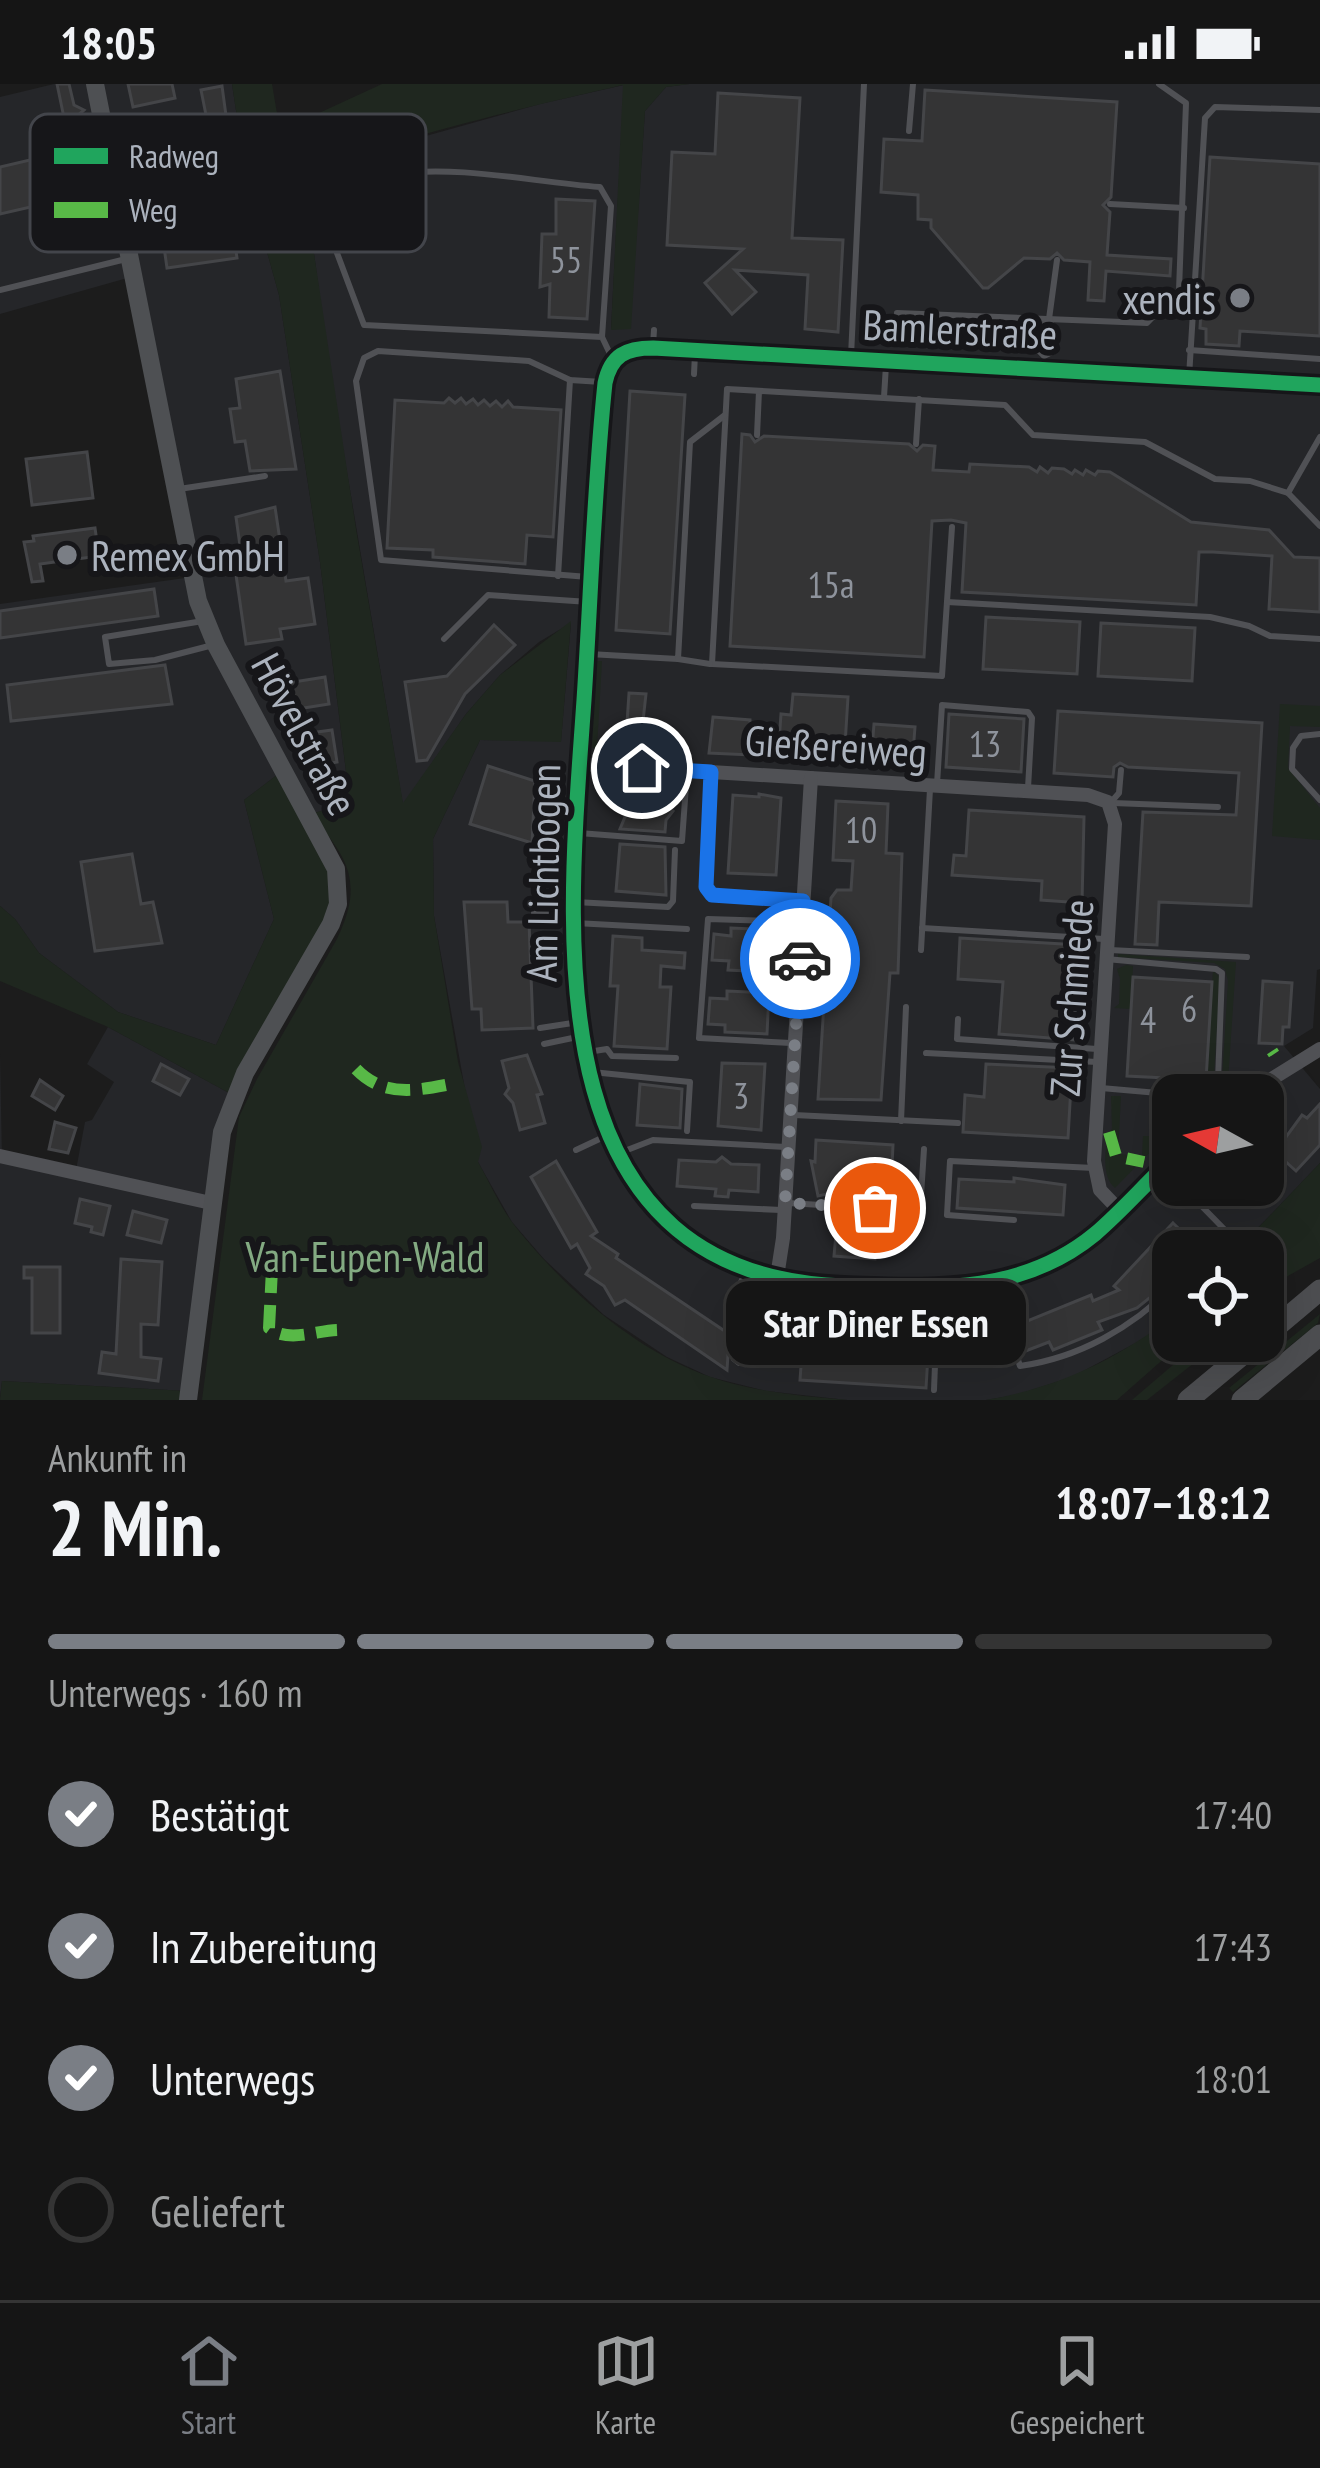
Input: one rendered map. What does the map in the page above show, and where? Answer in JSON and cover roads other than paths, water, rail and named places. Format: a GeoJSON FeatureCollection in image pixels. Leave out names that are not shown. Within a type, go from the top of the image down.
{"type":"FeatureCollection","features":[{"type":"Feature","properties":{"kind":"main road","name":"Hövelstraße"},"geometry":{"type":"LineString","coordinates":[[95,84],[101,114]]}},
{"type":"Feature","properties":{"kind":"main road","name":"Hövelstraße"},"geometry":{"type":"LineString","coordinates":[[128,252],[205,621],[335,869],[338,888],[331,924],[234,1094],[222,1132],[188,1400]]}},
{"type":"Feature","properties":{"kind":"main road"},"geometry":{"type":"LineString","coordinates":[[1284,1321],[1320,1291]]}},
{"type":"Feature","properties":{"kind":"main road"},"geometry":{"type":"LineString","coordinates":[[1252,1397],[1320,1336]]}},
{"type":"Feature","properties":{"kind":"main road"},"geometry":{"type":"LineString","coordinates":[[1188,1400],[1234,1362]]}},
{"type":"Feature","properties":{"kind":"street","name":"Bamlerstraße"},"geometry":{"type":"LineString","coordinates":[[608,372],[630,349],[653,348],[887,361],[1042,363],[1320,385]]}},
{"type":"Feature","properties":{"kind":"street","name":"Am Lichtbogen"},"geometry":{"type":"LineString","coordinates":[[608,372],[572,913],[582,1037],[608,1135],[618,1154],[670,1221],[709,1250],[777,1277],[829,1285],[938,1289],[993,1283],[1067,1254],[1152,1182]]}},
{"type":"Feature","properties":{"kind":"street","name":"Gießereiweg"},"geometry":{"type":"LineString","coordinates":[[580,764],[1088,795],[1109,803]]}},
{"type":"Feature","properties":{"kind":"street"},"geometry":{"type":"LineString","coordinates":[[777,1277],[811,778]]}},
{"type":"Feature","properties":{"kind":"street","name":"Zur Schmiede"},"geometry":{"type":"LineString","coordinates":[[1094,1168],[1115,824],[1109,803]]}},
{"type":"Feature","properties":{"kind":"street"},"geometry":{"type":"LineString","coordinates":[[1278,1074],[1320,1049]]}},
{"type":"Feature","properties":{"kind":"street"},"geometry":{"type":"LineString","coordinates":[[0,1156],[211,1203]]}},
{"type":"Feature","properties":{"kind":"street"},"geometry":{"type":"LineString","coordinates":[[1094,1168],[1102,1193],[1120,1211]]}},
{"type":"Feature","properties":{"kind":"lane"},"geometry":{"type":"LineString","coordinates":[[850,359],[864,84]]}},
{"type":"Feature","properties":{"kind":"lane"},"geometry":{"type":"LineString","coordinates":[[909,130],[913,84]]}},
{"type":"Feature","properties":{"kind":"lane"},"geometry":{"type":"LineString","coordinates":[[897,313],[1147,322],[1180,290],[1186,103],[1159,84]]}},
{"type":"Feature","properties":{"kind":"lane"},"geometry":{"type":"LineString","coordinates":[[1189,377],[1204,118],[1215,107],[1320,110]]}},
{"type":"Feature","properties":{"kind":"lane"},"geometry":{"type":"LineString","coordinates":[[426,173],[490,171],[522,180],[600,187],[611,206],[602,337],[608,372],[570,380],[529,361],[378,352],[364,358],[356,381],[382,560],[592,578]]}},
{"type":"Feature","properties":{"kind":"lane"},"geometry":{"type":"LineString","coordinates":[[1111,204],[1184,208]]}},
{"type":"Feature","properties":{"kind":"lane"},"geometry":{"type":"LineString","coordinates":[[337,252],[364,325],[602,337]]}},
{"type":"Feature","properties":{"kind":"lane"},"geometry":{"type":"LineString","coordinates":[[0,290],[129,258]]}},
{"type":"Feature","properties":{"kind":"lane"},"geometry":{"type":"LineString","coordinates":[[1042,363],[1040,330],[1049,319],[1057,260]]}},
{"type":"Feature","properties":{"kind":"lane"},"geometry":{"type":"LineString","coordinates":[[1042,363],[1054,351],[1055,332],[1049,319]]}},
{"type":"Feature","properties":{"kind":"lane"},"geometry":{"type":"LineString","coordinates":[[653,348],[654,330]]}},
{"type":"Feature","properties":{"kind":"lane"},"geometry":{"type":"LineString","coordinates":[[1189,350],[1320,359]]}},
{"type":"Feature","properties":{"kind":"lane"},"geometry":{"type":"LineString","coordinates":[[694,374],[695,351]]}},
{"type":"Feature","properties":{"kind":"lane"},"geometry":{"type":"LineString","coordinates":[[884,397],[887,361]]}},
{"type":"Feature","properties":{"kind":"lane"},"geometry":{"type":"LineString","coordinates":[[558,576],[570,380]]}},
{"type":"Feature","properties":{"kind":"lane"},"geometry":{"type":"LineString","coordinates":[[712,664],[727,389],[1005,405],[1034,435],[1145,442],[1215,479],[1250,481],[1288,493],[1320,526]]}},
{"type":"Feature","properties":{"kind":"lane"},"geometry":{"type":"LineString","coordinates":[[757,435],[759,391]]}},
{"type":"Feature","properties":{"kind":"lane"},"geometry":{"type":"LineString","coordinates":[[916,444],[919,399]]}},
{"type":"Feature","properties":{"kind":"lane"},"geometry":{"type":"LineString","coordinates":[[678,659],[690,442],[725,416]]}},
{"type":"Feature","properties":{"kind":"lane"},"geometry":{"type":"LineString","coordinates":[[1288,493],[1320,437]]}},
{"type":"Feature","properties":{"kind":"lane"},"geometry":{"type":"LineString","coordinates":[[176,490],[265,476]]}},
{"type":"Feature","properties":{"kind":"lane"},"geometry":{"type":"LineString","coordinates":[[587,654],[942,676],[952,527]]}},
{"type":"Feature","properties":{"kind":"lane"},"geometry":{"type":"LineString","coordinates":[[444,639],[488,595],[590,602]]}},
{"type":"Feature","properties":{"kind":"lane"},"geometry":{"type":"LineString","coordinates":[[947,602],[1210,617],[1270,636],[1320,639]]}},
{"type":"Feature","properties":{"kind":"lane"},"geometry":{"type":"LineString","coordinates":[[205,621],[105,637],[109,664],[154,661],[216,644]]}},
{"type":"Feature","properties":{"kind":"lane"},"geometry":{"type":"LineString","coordinates":[[921,950],[942,704],[1022,708],[1032,718],[1028,792]]}},
{"type":"Feature","properties":{"kind":"lane"},"geometry":{"type":"LineString","coordinates":[[1320,734],[1301,736],[1292,748],[1292,769],[1320,800]]}},
{"type":"Feature","properties":{"kind":"lane"},"geometry":{"type":"LineString","coordinates":[[575,833],[682,841],[687,770]]}},
{"type":"Feature","properties":{"kind":"lane"},"geometry":{"type":"LineString","coordinates":[[1109,803],[1119,793],[1121,770]]}},
{"type":"Feature","properties":{"kind":"lane"},"geometry":{"type":"LineString","coordinates":[[711,772],[706,887],[712,895],[803,901]]}},
{"type":"Feature","properties":{"kind":"lane"},"geometry":{"type":"LineString","coordinates":[[1109,803],[1218,807]]}},
{"type":"Feature","properties":{"kind":"lane"},"geometry":{"type":"LineString","coordinates":[[542,850],[574,851]]}},
{"type":"Feature","properties":{"kind":"lane"},"geometry":{"type":"LineString","coordinates":[[534,913],[668,907],[673,901],[675,850]]}},
{"type":"Feature","properties":{"kind":"lane"},"geometry":{"type":"LineString","coordinates":[[572,913],[687,929]]}},
{"type":"Feature","properties":{"kind":"lane"},"geometry":{"type":"LineString","coordinates":[[794,1043],[699,1039],[708,919],[802,922]]}},
{"type":"Feature","properties":{"kind":"lane"},"geometry":{"type":"LineString","coordinates":[[922,928],[1106,949],[1247,957]]}},
{"type":"Feature","properties":{"kind":"lane"},"geometry":{"type":"LineString","coordinates":[[1106,949],[1216,968],[1222,973],[1218,1074]]}},
{"type":"Feature","properties":{"kind":"lane"},"geometry":{"type":"LineString","coordinates":[[901,1120],[906,1007]]}},
{"type":"Feature","properties":{"kind":"lane"},"geometry":{"type":"LineString","coordinates":[[958,1018],[957,1039],[1101,1056]]}},
{"type":"Feature","properties":{"kind":"lane"},"geometry":{"type":"LineString","coordinates":[[540,1028],[582,1037],[612,1056],[676,1058]]}},
{"type":"Feature","properties":{"kind":"lane"},"geometry":{"type":"LineString","coordinates":[[544,1044],[582,1037]]}},
{"type":"Feature","properties":{"kind":"lane"},"geometry":{"type":"LineString","coordinates":[[926,1053],[1101,1056]]}},
{"type":"Feature","properties":{"kind":"lane"},"geometry":{"type":"LineString","coordinates":[[589,1071],[690,1082],[687,1131]]}},
{"type":"Feature","properties":{"kind":"lane"},"geometry":{"type":"LineString","coordinates":[[1098,1088],[1152,1093]]}},
{"type":"Feature","properties":{"kind":"lane"},"geometry":{"type":"LineString","coordinates":[[790,1115],[958,1123]]}},
{"type":"Feature","properties":{"kind":"lane"},"geometry":{"type":"LineString","coordinates":[[576,1150],[608,1135]]}},
{"type":"Feature","properties":{"kind":"lane"},"geometry":{"type":"LineString","coordinates":[[618,1154],[652,1140],[788,1147]]}},
{"type":"Feature","properties":{"kind":"lane"},"geometry":{"type":"LineString","coordinates":[[694,1205],[920,1211],[924,1149]]}},
{"type":"Feature","properties":{"kind":"lane"},"geometry":{"type":"LineString","coordinates":[[1014,1220],[946,1215],[950,1161],[1094,1168]]}},
{"type":"Feature","properties":{"kind":"lane"},"geometry":{"type":"LineString","coordinates":[[1202,1206],[1225,1230]]}},
{"type":"Feature","properties":{"kind":"lane"},"geometry":{"type":"LineString","coordinates":[[734,1359],[739,1363],[754,1359],[762,1338],[755,1325],[730,1307],[747,1268]]}},
{"type":"Feature","properties":{"kind":"lane"},"geometry":{"type":"LineString","coordinates":[[993,1283],[1020,1366],[1070,1354],[1142,1318],[1152,1308]]}},
{"type":"Feature","properties":{"kind":"lane"},"geometry":{"type":"LineString","coordinates":[[934,1390],[938,1289]]}},
{"type":"Feature","properties":{"kind":"place","name":"xendis"},"geometry":{"type":"Point","coordinates":[1240,298]}},
{"type":"Feature","properties":{"kind":"place","name":"Remex GmbH"},"geometry":{"type":"Point","coordinates":[67,555]}},
{"type":"Feature","properties":{"kind":"place","name":"Star Diner Essen"},"geometry":{"type":"Point","coordinates":[875,1208]}},
{"type":"Feature","properties":{"kind":"park label","name":"Van-Eupen-Wald"},"geometry":{"type":"Point","coordinates":[365,1256]}}]}
